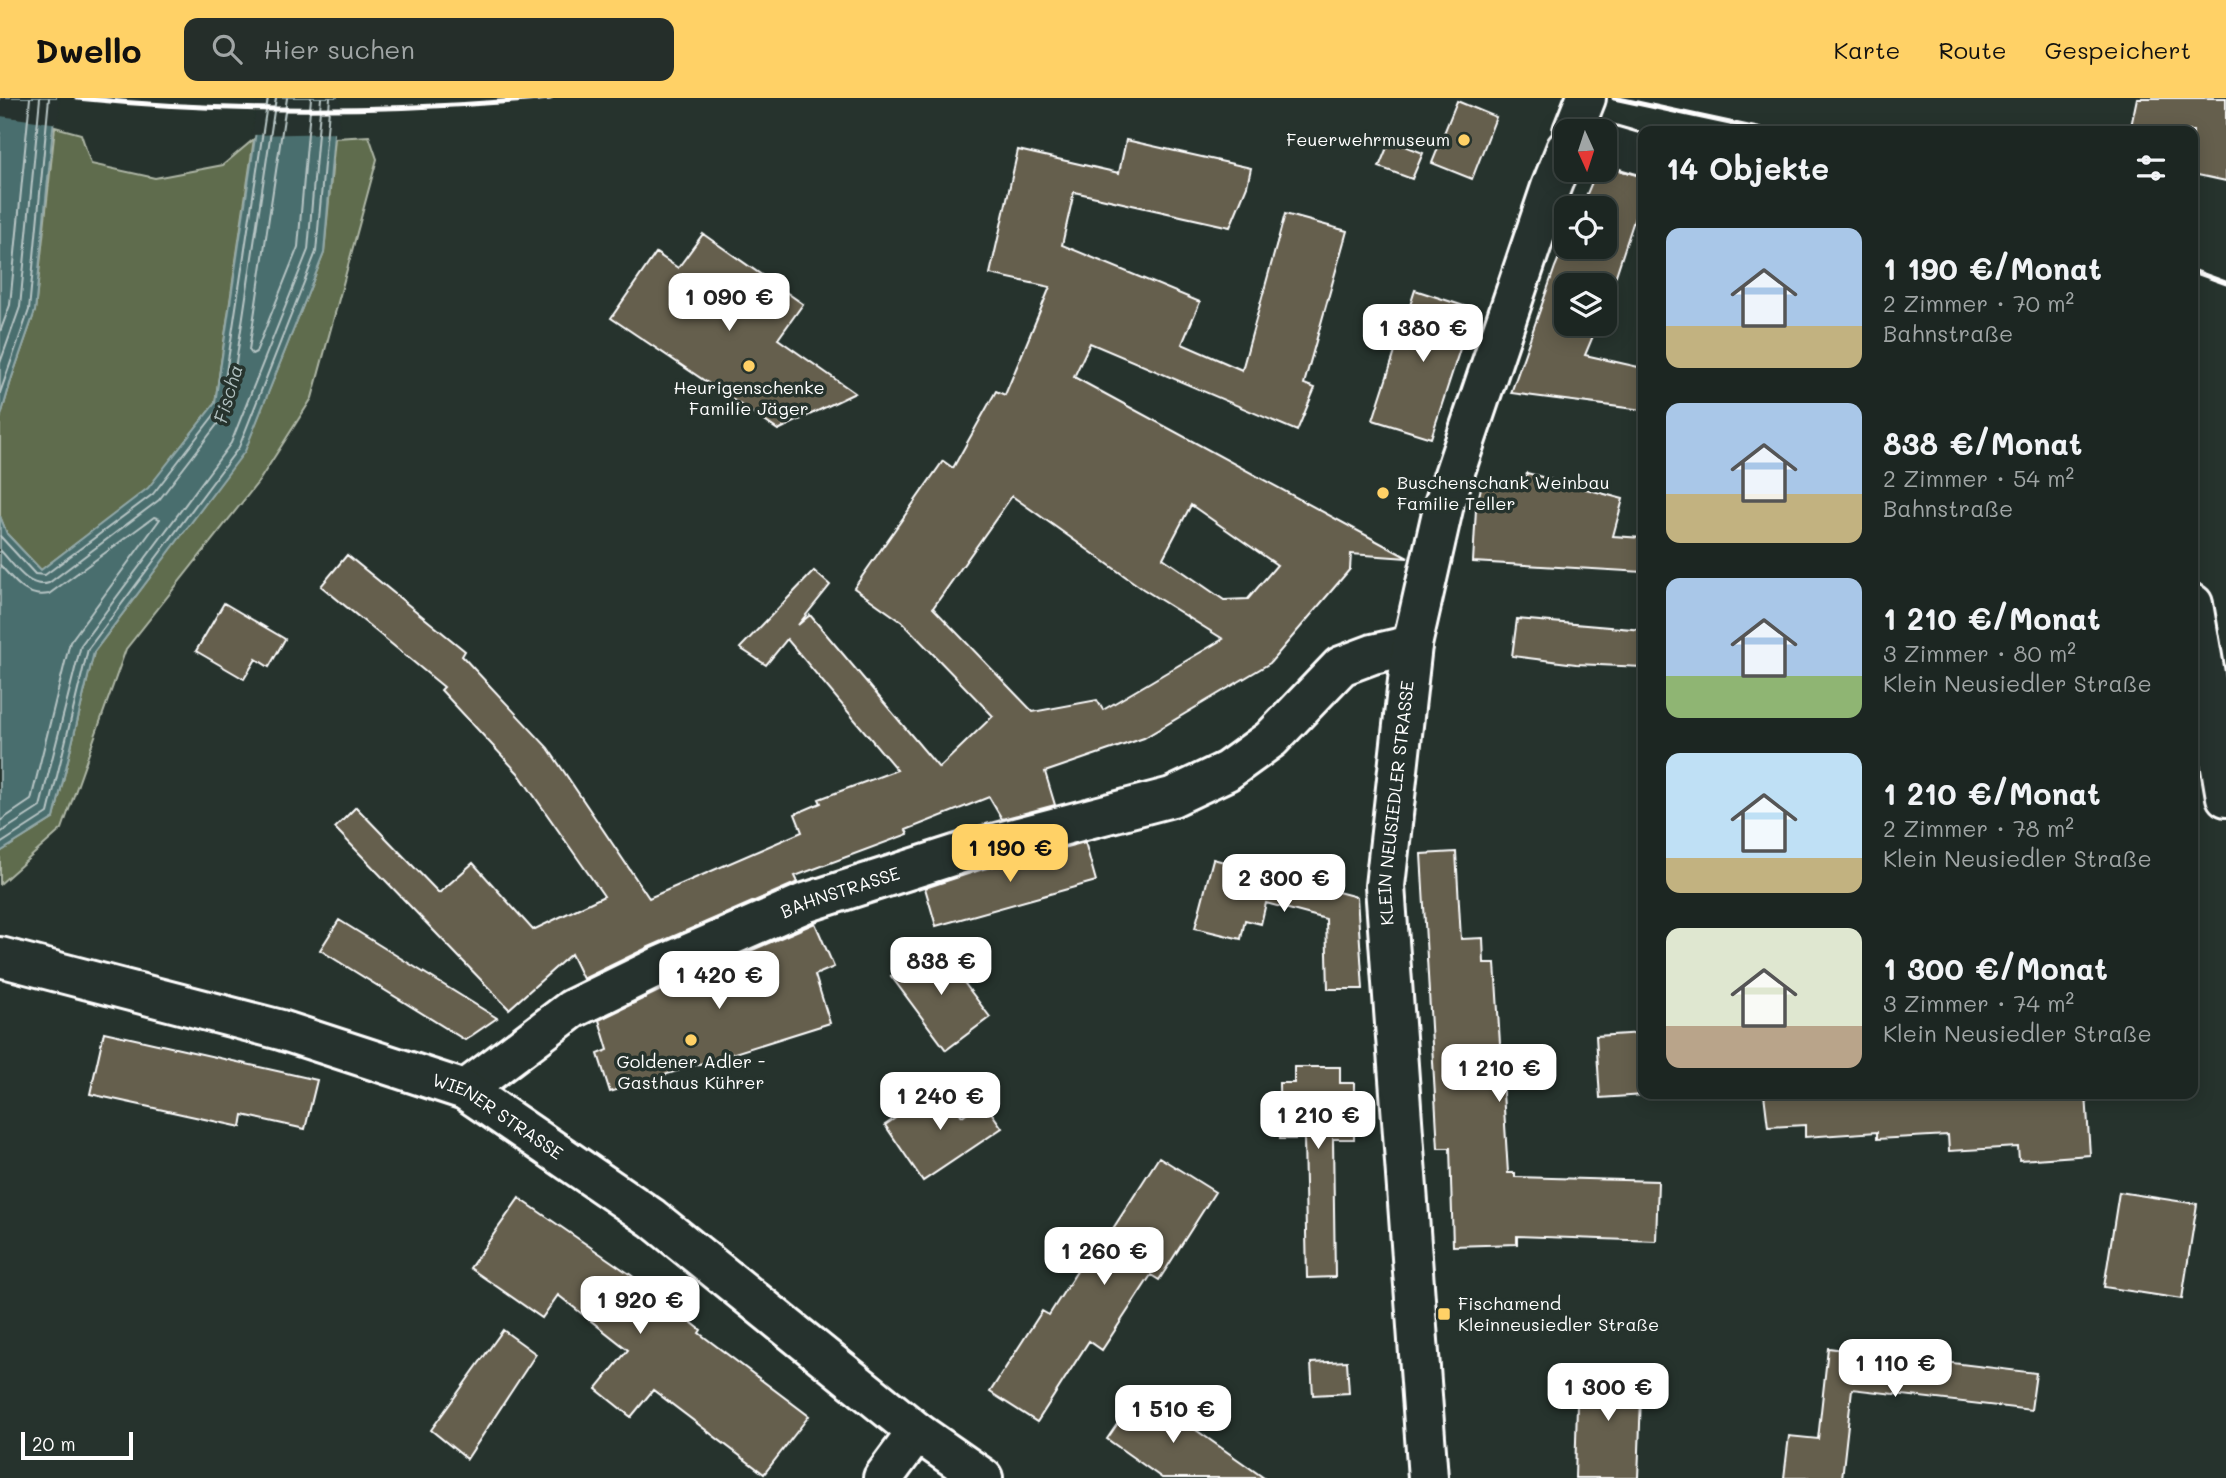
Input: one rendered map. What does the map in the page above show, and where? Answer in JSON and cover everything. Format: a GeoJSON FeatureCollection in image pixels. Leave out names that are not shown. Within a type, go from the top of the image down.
{"type":"FeatureCollection","features":[{"type":"Feature","properties":{"kind":"main road"},"geometry":{"type":"LineString","coordinates":[[1578,119],[1586,98]]}},
{"type":"Feature","properties":{"kind":"main road"},"geometry":{"type":"LineString","coordinates":[[1617,147],[1638,154]]}},
{"type":"Feature","properties":{"kind":"main road","name":"KLEIN NEUSIEDLER STRASSE"},"geometry":{"type":"LineString","coordinates":[[1428,1478],[1385,887],[1412,645],[1444,504],[1555,182]]}},
{"type":"Feature","properties":{"kind":"main road"},"geometry":{"type":"LineString","coordinates":[[2198,633],[2226,797]]}},
{"type":"Feature","properties":{"kind":"main road","name":"BAHNSTRASSE"},"geometry":{"type":"LineString","coordinates":[[465,1090],[572,1009],[658,967],[805,903],[977,848],[1183,792],[1227,771],[1271,739],[1341,666],[1373,654],[1412,645]]}},
{"type":"Feature","properties":{"kind":"main road","name":"WIENER STRASSE"},"geometry":{"type":"LineString","coordinates":[[0,957],[282,1030],[465,1090],[652,1217],[917,1432],[983,1478]]}},
{"type":"Feature","properties":{"kind":"main road"},"geometry":{"type":"LineString","coordinates":[[883,1478],[917,1432]]}},
{"type":"Feature","properties":{"kind":"green space"},"geometry":{"type":"Polygon","coordinates":[[[55,127],[81,134],[91,164],[155,178],[223,165],[254,139],[215,403],[148,489],[41,570],[7,534],[0,516],[0,419],[35,311],[55,127]]]}},
{"type":"Feature","properties":{"kind":"green space"},"geometry":{"type":"Polygon","coordinates":[[[369,136],[377,159],[312,398],[259,481],[126,649],[62,829],[0,884],[0,852],[54,818],[94,652],[245,450],[324,253],[335,138],[369,136]]]}},
{"type":"Feature","properties":{"kind":"water"},"geometry":{"type":"Polygon","coordinates":[[[0,98],[56,98],[35,311],[0,419],[0,98]]]}},
{"type":"Feature","properties":{"kind":"water","name":"Fischa"},"geometry":{"type":"Polygon","coordinates":[[[261,98],[337,98],[324,253],[245,451],[94,652],[54,818],[0,852],[0,516],[7,534],[41,570],[148,488],[215,403],[261,98]]]}},
{"type":"Feature","properties":{"kind":"pier"},"geometry":{"type":"Polygon","coordinates":[[[0,98],[60,98],[59,124],[0,116],[0,98]]]}},
{"type":"Feature","properties":{"kind":"pier"},"geometry":{"type":"Polygon","coordinates":[[[258,98],[341,98],[339,133],[251,135],[258,98]]]}},
{"type":"Feature","properties":{"kind":"building"},"geometry":{"type":"Polygon","coordinates":[[[2137,98],[2226,98],[2226,181],[2198,175],[2198,126],[2131,126],[2137,98]]]}},
{"type":"Feature","properties":{"kind":"building","name":"Feuerwehrmuseum"},"geometry":{"type":"Polygon","coordinates":[[[1457,101],[1496,117],[1472,179],[1432,163],[1457,101]]]}},
{"type":"Feature","properties":{"kind":"building"},"geometry":{"type":"Polygon","coordinates":[[[1126,140],[1251,168],[1247,186],[1230,227],[1074,192],[1062,245],[1200,302],[1182,344],[1242,370],[1285,214],[1347,231],[1304,384],[1315,388],[1297,431],[1090,343],[1074,377],[1408,558],[1351,554],[1350,569],[1270,663],[1144,738],[1045,772],[1055,805],[1002,819],[989,797],[906,830],[908,834],[795,876],[798,882],[583,979],[571,954],[509,1009],[335,828],[356,807],[439,893],[473,863],[533,930],[604,896],[518,773],[441,690],[444,687],[321,586],[347,555],[465,651],[462,656],[548,748],[649,898],[802,832],[795,814],[821,803],[819,799],[897,770],[787,639],[766,665],[740,648],[814,571],[830,585],[798,625],[810,615],[939,768],[993,716],[902,622],[854,588],[943,461],[953,468],[996,391],[1005,395],[1050,287],[990,274],[1018,150],[1119,173],[1126,140]],[[1012,496],[933,608],[1033,712],[1097,700],[1103,710],[1223,639],[1143,589],[1012,496]],[[1191,505],[1163,558],[1224,600],[1248,599],[1277,565],[1191,505]]]}},
{"type":"Feature","properties":{"kind":"building"},"geometry":{"type":"Polygon","coordinates":[[[1390,140],[1423,153],[1412,179],[1379,167],[1390,140]]]}},
{"type":"Feature","properties":{"kind":"building"},"geometry":{"type":"Polygon","coordinates":[[[1617,170],[1638,175],[1638,215],[1617,273],[1554,273],[1554,336],[1593,336],[1585,355],[1638,367],[1638,409],[1511,393],[1558,259],[1617,259],[1617,196],[1586,196],[1592,182],[1617,182],[1617,170]]]}},
{"type":"Feature","properties":{"kind":"building","name":"Heurigenschenke Familie Jäger"},"geometry":{"type":"Polygon","coordinates":[[[703,234],[803,304],[778,339],[855,393],[778,430],[611,318],[656,253],[678,268],[703,234]]]}},
{"type":"Feature","properties":{"kind":"building"},"geometry":{"type":"Polygon","coordinates":[[[1415,290],[1473,309],[1431,438],[1373,420],[1415,290]]]}},
{"type":"Feature","properties":{"kind":"building"},"geometry":{"type":"Polygon","coordinates":[[[1527,473],[1623,499],[1613,536],[1638,538],[1638,572],[1473,562],[1476,509],[1483,479],[1524,484],[1527,473]]]}},
{"type":"Feature","properties":{"kind":"building"},"geometry":{"type":"Polygon","coordinates":[[[224,603],[285,639],[269,667],[256,659],[244,679],[196,651],[224,603]]]}},
{"type":"Feature","properties":{"kind":"building"},"geometry":{"type":"Polygon","coordinates":[[[1517,619],[1638,630],[1638,667],[1576,664],[1512,656],[1517,619]]]}},
{"type":"Feature","properties":{"kind":"building"},"geometry":{"type":"Polygon","coordinates":[[[1085,842],[1096,881],[936,926],[925,888],[983,869],[1085,842]]]}},
{"type":"Feature","properties":{"kind":"building"},"geometry":{"type":"Polygon","coordinates":[[[1456,852],[1461,939],[1483,938],[1484,963],[1495,963],[1508,1173],[1515,1173],[1515,1177],[1658,1181],[1656,1241],[1517,1236],[1517,1244],[1453,1246],[1450,1148],[1438,1148],[1421,854],[1456,852]]]}},
{"type":"Feature","properties":{"kind":"building"},"geometry":{"type":"Polygon","coordinates":[[[1213,859],[1357,897],[1363,989],[1328,989],[1326,919],[1266,903],[1261,924],[1245,920],[1241,939],[1195,928],[1213,859]]]}},
{"type":"Feature","properties":{"kind":"building"},"geometry":{"type":"Polygon","coordinates":[[[339,920],[497,1018],[465,1040],[320,950],[339,920]]]}},
{"type":"Feature","properties":{"kind":"building"},"geometry":{"type":"Polygon","coordinates":[[[815,923],[834,967],[815,975],[830,1023],[610,1092],[598,1054],[608,1050],[599,1020],[667,987],[815,923]]]}},
{"type":"Feature","properties":{"kind":"building"},"geometry":{"type":"Polygon","coordinates":[[[935,944],[990,1017],[946,1050],[891,976],[935,944]]]}},
{"type":"Feature","properties":{"kind":"building"},"geometry":{"type":"Polygon","coordinates":[[[104,1032],[317,1080],[305,1129],[243,1115],[241,1127],[90,1094],[104,1032]]]}},
{"type":"Feature","properties":{"kind":"building"},"geometry":{"type":"Polygon","coordinates":[[[1638,1033],[1638,1095],[1600,1098],[1596,1036],[1638,1033]]]}},
{"type":"Feature","properties":{"kind":"building"},"geometry":{"type":"Polygon","coordinates":[[[1294,1067],[1340,1067],[1340,1083],[1354,1083],[1354,1139],[1333,1139],[1335,1277],[1307,1278],[1304,1139],[1280,1139],[1279,1083],[1294,1083],[1294,1067]]]}},
{"type":"Feature","properties":{"kind":"building"},"geometry":{"type":"Polygon","coordinates":[[[942,1087],[962,1116],[983,1101],[1002,1128],[923,1181],[885,1125],[942,1087]]]}},
{"type":"Feature","properties":{"kind":"building"},"geometry":{"type":"Polygon","coordinates":[[[1765,1099],[2086,1099],[2090,1155],[2019,1160],[2018,1147],[1949,1151],[1948,1135],[1877,1139],[1877,1132],[1805,1137],[1805,1125],[1768,1127],[1765,1099]]]}},
{"type":"Feature","properties":{"kind":"building"},"geometry":{"type":"Polygon","coordinates":[[[1159,1157],[1215,1192],[1159,1280],[1151,1275],[1102,1350],[1089,1341],[1037,1422],[990,1392],[1042,1311],[1049,1315],[1097,1240],[1103,1244],[1159,1157]]]}},
{"type":"Feature","properties":{"kind":"building"},"geometry":{"type":"Polygon","coordinates":[[[2119,1192],[2197,1204],[2182,1299],[2104,1287],[2119,1192]]]}},
{"type":"Feature","properties":{"kind":"building"},"geometry":{"type":"Polygon","coordinates":[[[519,1198],[631,1275],[701,1330],[699,1333],[809,1416],[764,1474],[653,1390],[631,1417],[596,1389],[628,1350],[558,1295],[542,1318],[470,1268],[519,1198]]]}},
{"type":"Feature","properties":{"kind":"building"},"geometry":{"type":"Polygon","coordinates":[[[503,1330],[536,1354],[467,1459],[431,1430],[503,1330]]]}},
{"type":"Feature","properties":{"kind":"building"},"geometry":{"type":"Polygon","coordinates":[[[1828,1348],[2036,1373],[2031,1410],[1852,1389],[1842,1478],[1784,1478],[1789,1436],[1818,1439],[1828,1348]]]}},
{"type":"Feature","properties":{"kind":"building"},"geometry":{"type":"Polygon","coordinates":[[[1347,1361],[1349,1393],[1313,1395],[1311,1363],[1347,1361]]]}},
{"type":"Feature","properties":{"kind":"building"},"geometry":{"type":"Polygon","coordinates":[[[1578,1368],[1642,1370],[1638,1478],[1575,1478],[1578,1368]]]}},
{"type":"Feature","properties":{"kind":"building"},"geometry":{"type":"Polygon","coordinates":[[[1140,1391],[1264,1478],[1162,1478],[1107,1439],[1140,1391]]]}},
{"type":"Feature","properties":{"kind":"railway"},"geometry":{"type":"LineString","coordinates":[[77,98],[254,109],[432,106],[550,98]]}},
{"type":"Feature","properties":{"kind":"railway"},"geometry":{"type":"LineString","coordinates":[[1614,98],[1744,126]]}},
{"type":"Feature","properties":{"kind":"railway"},"geometry":{"type":"LineString","coordinates":[[2198,273],[2226,283]]}},
{"type":"Feature","properties":{"kind":"place","name":"Feuerwehrmuseum"},"geometry":{"type":"Point","coordinates":[1464,140]}},
{"type":"Feature","properties":{"kind":"place","name":"Heurigenschenke Familie Jäger"},"geometry":{"type":"Point","coordinates":[749,366]}},
{"type":"Feature","properties":{"kind":"place","name":"Buschenschank Weinbau Familie Teller"},"geometry":{"type":"Point","coordinates":[1383,493]}},
{"type":"Feature","properties":{"kind":"place","name":"Goldener Adler - Gasthaus Kührer"},"geometry":{"type":"Point","coordinates":[691,1040]}},
{"type":"Feature","properties":{"kind":"place","name":"Fischamend Kleinneusiedler Straße"},"geometry":{"type":"Point","coordinates":[1444,1314]}}]}
